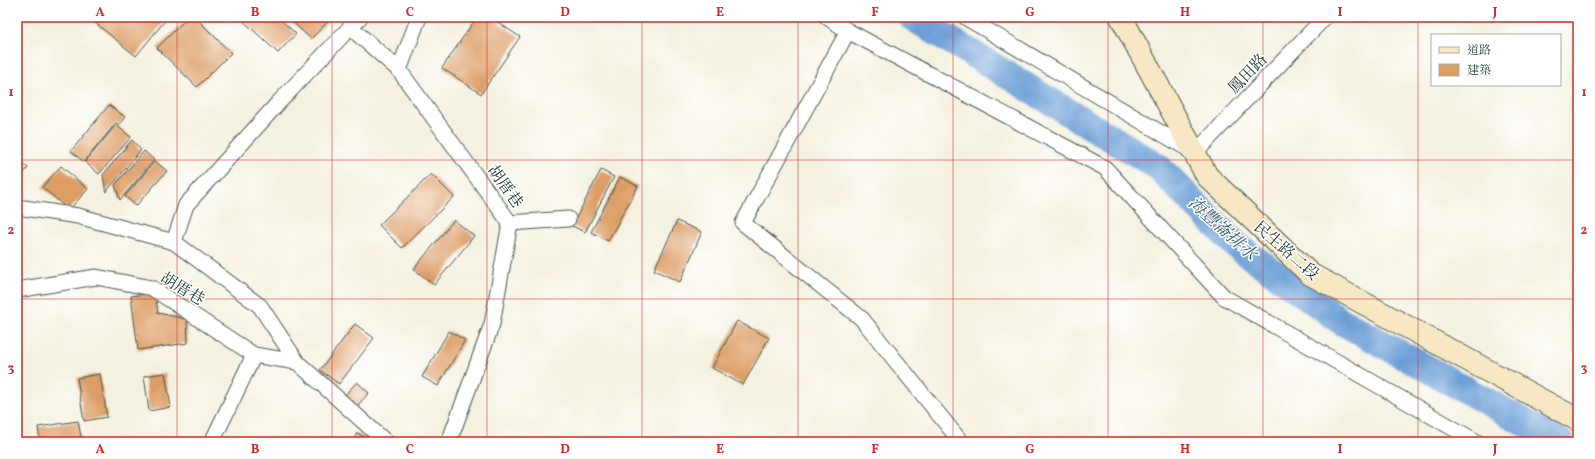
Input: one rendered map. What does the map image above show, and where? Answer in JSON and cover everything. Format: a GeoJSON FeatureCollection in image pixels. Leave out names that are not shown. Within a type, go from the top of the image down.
{"type":"FeatureCollection","features":[{"type":"Feature","properties":{"kind":"street","name":"民生路二段"},"geometry":{"type":"LineString","coordinates":[[1121,17],[1207,176],[1310,274],[1578,420]]}},
{"type":"Feature","properties":{"kind":"lane"},"geometry":{"type":"LineString","coordinates":[[399,70],[419,17]]}},
{"type":"Feature","properties":{"kind":"lane"},"geometry":{"type":"LineString","coordinates":[[827,17],[848,31],[1105,168],[1224,297],[1477,442]]}},
{"type":"Feature","properties":{"kind":"lane"},"geometry":{"type":"LineString","coordinates":[[965,17],[1195,153]]}},
{"type":"Feature","properties":{"kind":"lane","name":"鳳田路"},"geometry":{"type":"LineString","coordinates":[[1195,153],[1325,17]]}},
{"type":"Feature","properties":{"kind":"lane"},"geometry":{"type":"LineString","coordinates":[[174,242],[186,205],[355,22]]}},
{"type":"Feature","properties":{"kind":"lane","name":"胡厝巷"},"geometry":{"type":"LineString","coordinates":[[355,22],[399,70],[510,223],[492,324],[449,442]]}},
{"type":"Feature","properties":{"kind":"lane"},"geometry":{"type":"LineString","coordinates":[[848,31],[743,223],[862,319],[961,442]]}},
{"type":"Feature","properties":{"kind":"lane","name":"胡厝巷"},"geometry":{"type":"LineString","coordinates":[[17,207],[78,216],[174,242],[260,306],[297,362],[386,442]]}},
{"type":"Feature","properties":{"kind":"lane"},"geometry":{"type":"LineString","coordinates":[[510,223],[568,219]]}},
{"type":"Feature","properties":{"kind":"lane","name":"胡厝巷"},"geometry":{"type":"LineString","coordinates":[[17,290],[96,277],[152,288],[254,355],[297,362]]}},
{"type":"Feature","properties":{"kind":"lane"},"geometry":{"type":"LineString","coordinates":[[212,442],[254,355]]}},
{"type":"Feature","properties":{"kind":"building"},"geometry":{"type":"Polygon","coordinates":[[[88,17],[168,17],[136,56],[88,17]]]}},
{"type":"Feature","properties":{"kind":"building"},"geometry":{"type":"Polygon","coordinates":[[[188,17],[195,17],[231,53],[197,87],[157,48],[188,17]]]}},
{"type":"Feature","properties":{"kind":"building"},"geometry":{"type":"Polygon","coordinates":[[[239,17],[278,17],[296,34],[278,53],[239,17]]]}},
{"type":"Feature","properties":{"kind":"building"},"geometry":{"type":"Polygon","coordinates":[[[287,17],[332,17],[311,39],[287,17]]]}},
{"type":"Feature","properties":{"kind":"building"},"geometry":{"type":"Polygon","coordinates":[[[477,17],[490,17],[520,37],[481,94],[442,68],[477,17]]]}},
{"type":"Feature","properties":{"kind":"building"},"geometry":{"type":"Polygon","coordinates":[[[109,105],[125,117],[119,125],[116,123],[84,162],[71,151],[109,105]]]}},
{"type":"Feature","properties":{"kind":"building"},"geometry":{"type":"Polygon","coordinates":[[[116,125],[131,137],[99,174],[85,162],[116,125]]]}},
{"type":"Feature","properties":{"kind":"building"},"geometry":{"type":"Polygon","coordinates":[[[132,140],[141,150],[106,192],[103,175],[132,140]]]}},
{"type":"Feature","properties":{"kind":"building"},"geometry":{"type":"Polygon","coordinates":[[[144,151],[154,160],[120,200],[115,185],[144,151]]]}},
{"type":"Feature","properties":{"kind":"building"},"geometry":{"type":"Polygon","coordinates":[[[17,159],[28,168],[17,181],[17,159]]]}},
{"type":"Feature","properties":{"kind":"building"},"geometry":{"type":"Polygon","coordinates":[[[155,161],[167,171],[136,206],[125,196],[155,161]]]}},
{"type":"Feature","properties":{"kind":"building"},"geometry":{"type":"Polygon","coordinates":[[[61,166],[88,189],[69,210],[42,187],[61,166]]]}},
{"type":"Feature","properties":{"kind":"building"},"geometry":{"type":"Polygon","coordinates":[[[601,170],[614,177],[585,232],[572,226],[601,170]]]}},
{"type":"Feature","properties":{"kind":"building"},"geometry":{"type":"Polygon","coordinates":[[[431,174],[454,197],[402,248],[379,225],[431,174]]]}},
{"type":"Feature","properties":{"kind":"building"},"geometry":{"type":"Polygon","coordinates":[[[620,177],[638,186],[608,241],[591,232],[620,177]]]}},
{"type":"Feature","properties":{"kind":"building"},"geometry":{"type":"Polygon","coordinates":[[[454,220],[474,236],[434,285],[414,269],[454,220]]]}},
{"type":"Feature","properties":{"kind":"building"},"geometry":{"type":"Polygon","coordinates":[[[677,221],[702,232],[680,282],[654,270],[677,221]]]}},
{"type":"Feature","properties":{"kind":"building"},"geometry":{"type":"Polygon","coordinates":[[[155,293],[158,313],[187,319],[188,343],[138,350],[131,296],[155,293]]]}},
{"type":"Feature","properties":{"kind":"building"},"geometry":{"type":"Polygon","coordinates":[[[737,321],[769,338],[743,385],[712,368],[737,321]]]}},
{"type":"Feature","properties":{"kind":"building"},"geometry":{"type":"Polygon","coordinates":[[[355,324],[374,338],[339,384],[320,370],[355,324]]]}},
{"type":"Feature","properties":{"kind":"building"},"geometry":{"type":"Polygon","coordinates":[[[449,331],[465,340],[438,386],[422,377],[449,331]]]}},
{"type":"Feature","properties":{"kind":"building"},"geometry":{"type":"Polygon","coordinates":[[[165,373],[171,407],[149,411],[144,376],[165,373]]]}},
{"type":"Feature","properties":{"kind":"building"},"geometry":{"type":"Polygon","coordinates":[[[100,374],[107,417],[84,421],[77,378],[100,374]]]}},
{"type":"Feature","properties":{"kind":"building"},"geometry":{"type":"Polygon","coordinates":[[[357,382],[369,393],[354,409],[342,398],[357,382]]]}},
{"type":"Feature","properties":{"kind":"building"},"geometry":{"type":"Polygon","coordinates":[[[78,421],[82,442],[40,442],[38,427],[78,421]]]}},
{"type":"Feature","properties":{"kind":"building"},"geometry":{"type":"Polygon","coordinates":[[[357,433],[374,442],[353,442],[357,433]]]}},
{"type":"Feature","properties":{"kind":"waterway","name":"海豐崙排水"},"geometry":{"type":"LineString","coordinates":[[912,17],[1157,166],[1237,246],[1341,321],[1560,442]]}}]}
